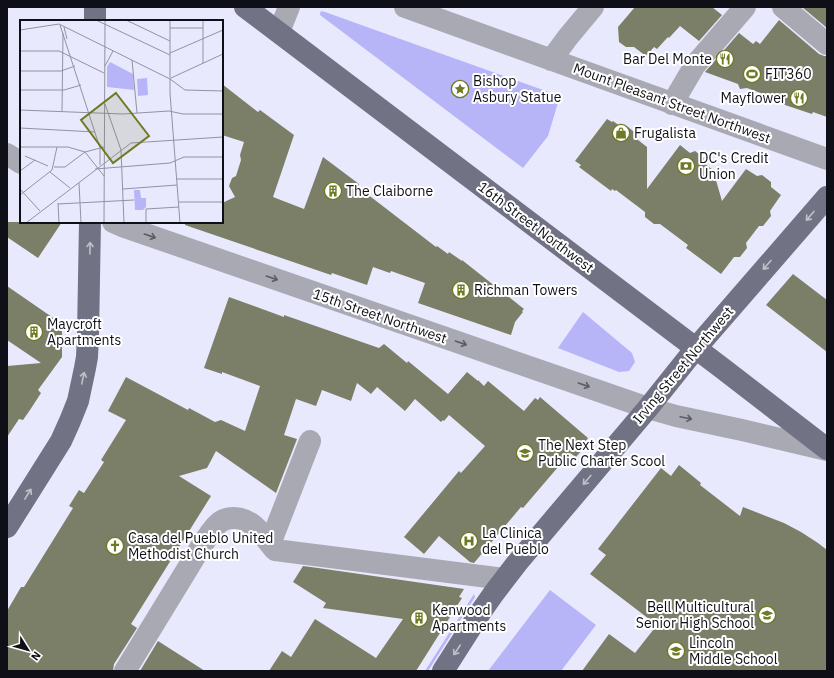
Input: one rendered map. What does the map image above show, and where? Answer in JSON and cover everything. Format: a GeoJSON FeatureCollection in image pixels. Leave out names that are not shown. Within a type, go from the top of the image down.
{"type":"FeatureCollection","features":[{"type":"Feature","properties":{"kind":"main road"},"geometry":{"type":"LineString","coordinates":[[95,7],[95,20]]}},
{"type":"Feature","properties":{"kind":"main road","name":"16th Street Northwest"},"geometry":{"type":"LineString","coordinates":[[245,7],[696,348],[827,450]]}},
{"type":"Feature","properties":{"kind":"main road"},"geometry":{"type":"LineString","coordinates":[[266,7],[279,32]]}},
{"type":"Feature","properties":{"kind":"main road","name":"Irving Street Northwest"},"geometry":{"type":"LineString","coordinates":[[443,671],[480,613],[504,579],[648,408],[696,348],[827,197]]}},
{"type":"Feature","properties":{"kind":"main road"},"geometry":{"type":"LineString","coordinates":[[7,527],[60,441],[70,421],[79,395],[85,368],[88,343],[90,223]]}},
{"type":"Feature","properties":{"kind":"street"},"geometry":{"type":"LineString","coordinates":[[279,32],[288,7]]}},
{"type":"Feature","properties":{"kind":"street","name":"Mount Pleasant Street Northwest"},"geometry":{"type":"LineString","coordinates":[[405,7],[439,12],[551,60],[827,159]]}},
{"type":"Feature","properties":{"kind":"street"},"geometry":{"type":"LineString","coordinates":[[551,60],[593,7]]}},
{"type":"Feature","properties":{"kind":"street"},"geometry":{"type":"LineString","coordinates":[[672,104],[695,65],[745,7]]}},
{"type":"Feature","properties":{"kind":"street"},"geometry":{"type":"LineString","coordinates":[[783,7],[827,44]]}},
{"type":"Feature","properties":{"kind":"street"},"geometry":{"type":"LineString","coordinates":[[7,154],[20,162]]}},
{"type":"Feature","properties":{"kind":"street","name":"15th Street Northwest"},"geometry":{"type":"LineString","coordinates":[[115,223],[648,408],[676,416],[827,450]]}},
{"type":"Feature","properties":{"kind":"street"},"geometry":{"type":"LineString","coordinates":[[270,544],[310,441]]}},
{"type":"Feature","properties":{"kind":"street"},"geometry":{"type":"LineString","coordinates":[[125,671],[202,545],[220,521],[229,518],[246,520],[254,526],[275,550],[504,579]]}},
{"type":"Feature","properties":{"kind":"shaded area"},"geometry":{"type":"Polygon","coordinates":[[[321,11],[560,96],[548,136],[523,168],[320,15],[321,11]]]}},
{"type":"Feature","properties":{"kind":"shaded area"},"geometry":{"type":"Polygon","coordinates":[[[583,312],[632,353],[635,362],[629,371],[619,372],[558,348],[583,312]]]}},
{"type":"Feature","properties":{"kind":"shaded area"},"geometry":{"type":"Polygon","coordinates":[[[550,590],[596,625],[561,671],[488,671],[550,590]]]}},
{"type":"Feature","properties":{"kind":"shaded area"},"geometry":{"type":"Polygon","coordinates":[[[474,594],[475,597],[428,671],[425,671],[474,594]]]}},
{"type":"Feature","properties":{"kind":"building"},"geometry":{"type":"Polygon","coordinates":[[[635,7],[712,7],[722,15],[699,41],[680,26],[657,49],[654,47],[646,56],[634,47],[626,47],[619,42],[618,27],[635,7]]]}},
{"type":"Feature","properties":{"kind":"building"},"geometry":{"type":"Polygon","coordinates":[[[802,7],[827,7],[827,28],[802,7]]]}},
{"type":"Feature","properties":{"kind":"building"},"geometry":{"type":"Polygon","coordinates":[[[779,20],[819,54],[827,56],[827,117],[813,112],[812,114],[773,101],[774,98],[747,88],[740,89],[738,84],[705,72],[739,33],[753,44],[756,41],[760,44],[779,20]]]}},
{"type":"Feature","properties":{"kind":"building"},"geometry":{"type":"Polygon","coordinates":[[[223,85],[258,112],[260,110],[294,135],[273,197],[304,209],[323,157],[359,184],[358,187],[436,247],[437,246],[448,254],[449,252],[462,260],[524,309],[515,322],[511,335],[418,303],[425,283],[391,271],[390,273],[373,267],[367,285],[332,273],[331,275],[185,225],[185,223],[223,223],[223,203],[235,197],[229,186],[232,178],[236,176],[241,160],[240,155],[244,142],[223,135],[223,85]]]}},
{"type":"Feature","properties":{"kind":"building"},"geometry":{"type":"Polygon","coordinates":[[[607,119],[612,122],[613,121],[624,129],[628,127],[638,135],[638,140],[647,147],[647,189],[680,145],[690,153],[695,151],[704,158],[705,164],[713,170],[722,201],[746,169],[757,176],[762,175],[771,182],[771,187],[781,195],[770,211],[771,216],[763,226],[759,226],[746,243],[747,248],[740,257],[734,257],[721,274],[686,248],[688,245],[660,224],[654,224],[645,217],[645,212],[616,190],[615,191],[612,189],[611,191],[579,167],[581,165],[575,161],[607,119]]]}},
{"type":"Feature","properties":{"kind":"building"},"geometry":{"type":"Polygon","coordinates":[[[7,222],[61,223],[38,258],[7,237],[7,222]]]}},
{"type":"Feature","properties":{"kind":"building"},"geometry":{"type":"Polygon","coordinates":[[[793,274],[827,300],[827,352],[766,305],[793,274]]]}},
{"type":"Feature","properties":{"kind":"building","name":"Maycroft Apartments"},"geometry":{"type":"Polygon","coordinates":[[[7,286],[62,324],[62,357],[38,390],[41,393],[30,410],[23,420],[19,419],[7,437],[7,366],[41,363],[7,340],[7,286]]]}},
{"type":"Feature","properties":{"kind":"building"},"geometry":{"type":"Polygon","coordinates":[[[229,297],[284,317],[284,315],[379,348],[384,344],[407,363],[408,361],[448,394],[467,372],[484,386],[488,381],[524,411],[535,398],[538,400],[540,397],[588,438],[586,441],[588,443],[576,457],[570,453],[523,508],[521,507],[474,563],[470,562],[439,536],[424,554],[404,537],[459,471],[461,473],[485,446],[449,415],[444,421],[443,420],[441,422],[415,399],[405,411],[377,387],[371,394],[357,383],[351,401],[322,390],[316,406],[296,399],[284,435],[297,439],[276,493],[216,451],[207,468],[179,476],[211,496],[131,624],[137,628],[114,664],[113,671],[7,671],[7,611],[21,587],[24,587],[73,508],[69,506],[79,490],[84,493],[104,462],[101,460],[126,420],[108,411],[126,377],[188,410],[189,408],[215,422],[221,420],[245,431],[260,386],[222,372],[222,374],[204,368],[229,297]]]}},
{"type":"Feature","properties":{"kind":"building"},"geometry":{"type":"Polygon","coordinates":[[[679,465],[701,483],[700,485],[740,516],[743,507],[784,523],[801,532],[827,550],[827,671],[582,671],[609,634],[635,653],[657,625],[590,574],[606,555],[598,549],[661,468],[671,476],[679,465]]]}},
{"type":"Feature","properties":{"kind":"building","name":"Kenwood Apartments"},"geometry":{"type":"Polygon","coordinates":[[[303,566],[464,589],[459,597],[462,598],[416,671],[269,671],[282,651],[291,657],[315,619],[376,658],[403,619],[323,608],[326,603],[293,582],[303,566]]]}},
{"type":"Feature","properties":{"kind":"building"},"geometry":{"type":"Polygon","coordinates":[[[158,641],[205,671],[140,671],[158,641]]]}},
{"type":"Feature","properties":{"kind":"place","name":"Bar Del Monte"},"geometry":{"type":"Point","coordinates":[725,59]}},
{"type":"Feature","properties":{"kind":"place","name":"FIT360"},"geometry":{"type":"Point","coordinates":[752,74]}},
{"type":"Feature","properties":{"kind":"place","name":"Bishop Asbury Statue"},"geometry":{"type":"Point","coordinates":[460,89]}},
{"type":"Feature","properties":{"kind":"place","name":"Mayflower"},"geometry":{"type":"Point","coordinates":[799,98]}},
{"type":"Feature","properties":{"kind":"place","name":"Frugalista"},"geometry":{"type":"Point","coordinates":[621,133]}},
{"type":"Feature","properties":{"kind":"place","name":"DC's Credit Union"},"geometry":{"type":"Point","coordinates":[686,166]}},
{"type":"Feature","properties":{"kind":"place","name":"The Claiborne"},"geometry":{"type":"Point","coordinates":[333,191]}},
{"type":"Feature","properties":{"kind":"place","name":"Richman Towers"},"geometry":{"type":"Point","coordinates":[461,290]}},
{"type":"Feature","properties":{"kind":"place","name":"Maycroft Apartments"},"geometry":{"type":"Point","coordinates":[34,332]}},
{"type":"Feature","properties":{"kind":"place","name":"The Next Step Public Charter Scool"},"geometry":{"type":"Point","coordinates":[525,453]}},
{"type":"Feature","properties":{"kind":"place","name":"La Clinica del Pueblo"},"geometry":{"type":"Point","coordinates":[469,541]}},
{"type":"Feature","properties":{"kind":"place","name":"Casa del Pueblo United Methodist Church"},"geometry":{"type":"Point","coordinates":[115,546]}},
{"type":"Feature","properties":{"kind":"place","name":"Bell Multicultural Senior High School"},"geometry":{"type":"Point","coordinates":[767,615]}},
{"type":"Feature","properties":{"kind":"place","name":"Kenwood Apartments"},"geometry":{"type":"Point","coordinates":[419,618]}},
{"type":"Feature","properties":{"kind":"place","name":"Lincoln Middle School"},"geometry":{"type":"Point","coordinates":[676,651]}}]}
